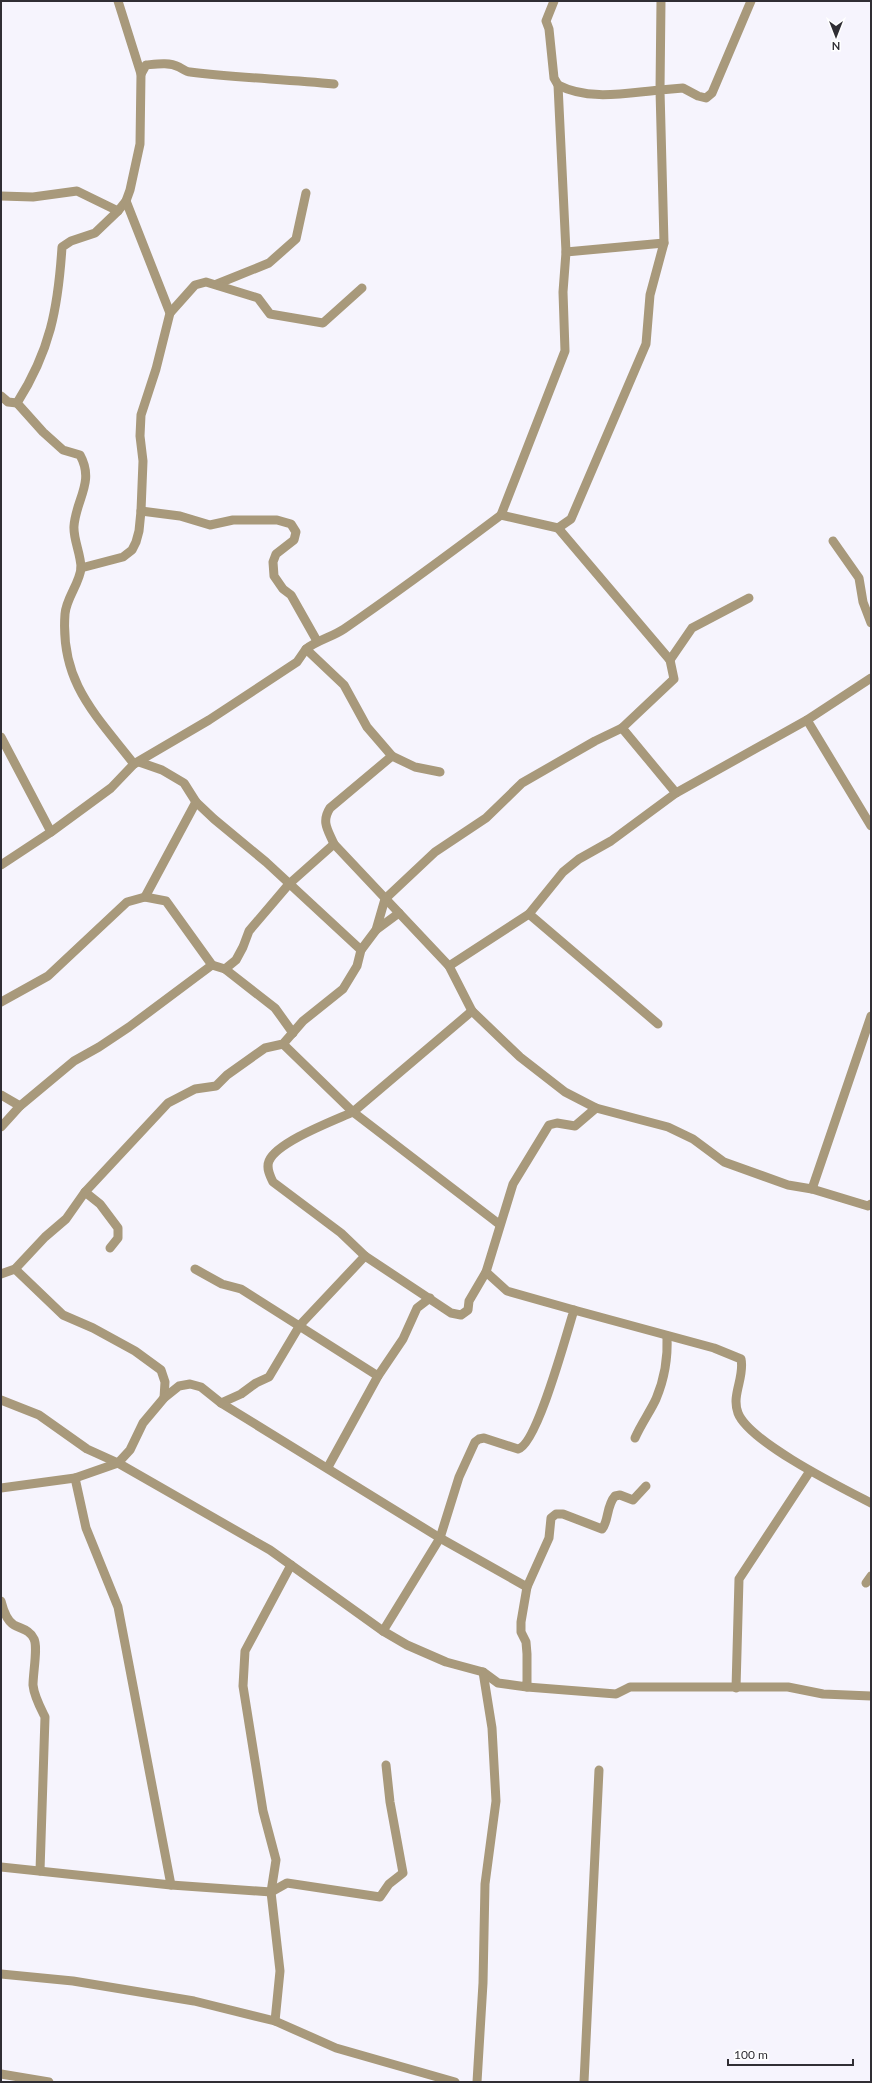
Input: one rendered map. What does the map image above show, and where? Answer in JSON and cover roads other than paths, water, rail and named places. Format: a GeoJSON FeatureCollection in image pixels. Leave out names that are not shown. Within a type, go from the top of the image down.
{"type":"FeatureCollection","features":[{"type":"Feature","properties":{"kind":"street"},"geometry":{"type":"LineString","coordinates":[[17,403],[30,382],[47,345],[55,314],[62,247],[72,241],[94,233],[118,211],[126,201],[130,190],[140,144],[141,74],[118,1]]}},
{"type":"Feature","properties":{"kind":"street"},"geometry":{"type":"LineString","coordinates":[[1,865],[51,832],[111,788],[137,763],[209,720],[297,662],[306,649],[317,641],[340,632],[408,585],[501,515],[565,351],[563,292],[566,252],[558,85],[554,78],[549,29],[546,22],[554,1]]}},
{"type":"Feature","properties":{"kind":"street"},"geometry":{"type":"LineString","coordinates":[[558,528],[571,519],[646,344],[650,295],[664,243],[660,90],[661,1]]}},
{"type":"Feature","properties":{"kind":"street"},"geometry":{"type":"LineString","coordinates":[[558,85],[582,94],[610,94],[683,88],[698,96],[706,98],[712,93],[751,1]]}},
{"type":"Feature","properties":{"kind":"street"},"geometry":{"type":"LineString","coordinates":[[141,74],[146,65],[160,63],[178,66],[188,72],[245,78],[284,78],[334,84]]}},
{"type":"Feature","properties":{"kind":"street"},"geometry":{"type":"LineString","coordinates":[[1,196],[33,197],[77,191],[118,211]]}},
{"type":"Feature","properties":{"kind":"street"},"geometry":{"type":"LineString","coordinates":[[217,284],[269,263],[296,239],[306,193]]}},
{"type":"Feature","properties":{"kind":"street"},"geometry":{"type":"LineString","coordinates":[[126,201],[170,313]]}},
{"type":"Feature","properties":{"kind":"street"},"geometry":{"type":"LineString","coordinates":[[566,252],[664,243]]}},
{"type":"Feature","properties":{"kind":"street"},"geometry":{"type":"LineString","coordinates":[[81,568],[123,557],[132,550],[139,531],[142,511],[143,461],[140,436],[140,414],[156,369],[170,313],[196,285],[206,282],[217,284],[258,298],[270,314],[323,323],[362,288]]}},
{"type":"Feature","properties":{"kind":"street"},"geometry":{"type":"LineString","coordinates":[[1,396],[8,402],[17,403],[58,445],[64,450],[80,455],[85,464],[87,480],[74,526],[81,568],[65,612],[66,652],[74,681],[86,702],[137,763],[162,770],[184,783],[196,802],[361,950]]}},
{"type":"Feature","properties":{"kind":"street"},"geometry":{"type":"LineString","coordinates":[[142,511],[180,516],[210,525],[233,520],[277,520],[291,524],[296,532],[294,540],[276,554],[273,562],[274,576],[283,589],[291,595],[317,641]]}},
{"type":"Feature","properties":{"kind":"street"},"geometry":{"type":"LineString","coordinates":[[376,930],[385,899],[435,852],[486,818],[522,783],[595,741],[622,728],[674,679],[670,660],[558,528],[501,515]]}},
{"type":"Feature","properties":{"kind":"street"},"geometry":{"type":"LineString","coordinates":[[833,541],[859,578],[863,602],[871,623]]}},
{"type":"Feature","properties":{"kind":"street"},"geometry":{"type":"LineString","coordinates":[[670,660],[692,628],[749,598]]}},
{"type":"Feature","properties":{"kind":"street"},"geometry":{"type":"LineString","coordinates":[[306,649],[344,685],[367,727],[392,756],[415,767],[440,772]]}},
{"type":"Feature","properties":{"kind":"street"},"geometry":{"type":"LineString","coordinates":[[449,966],[529,914],[563,872],[579,859],[611,841],[676,793],[807,720],[871,678]]}},
{"type":"Feature","properties":{"kind":"street"},"geometry":{"type":"LineString","coordinates":[[807,720],[871,826]]}},
{"type":"Feature","properties":{"kind":"street"},"geometry":{"type":"LineString","coordinates":[[622,728],[676,793]]}},
{"type":"Feature","properties":{"kind":"street"},"geometry":{"type":"LineString","coordinates":[[1,737],[51,832]]}},
{"type":"Feature","properties":{"kind":"street"},"geometry":{"type":"LineString","coordinates":[[392,756],[330,808],[325,816],[326,825],[334,844],[449,966],[472,1011],[520,1057],[564,1092],[596,1108],[668,1127],[693,1139],[724,1162],[788,1185],[812,1189],[870,1206]]}},
{"type":"Feature","properties":{"kind":"street"},"geometry":{"type":"LineString","coordinates":[[145,897],[196,802]]}},
{"type":"Feature","properties":{"kind":"street"},"geometry":{"type":"LineString","coordinates":[[225,969],[236,960],[249,931],[289,884],[334,844]]}},
{"type":"Feature","properties":{"kind":"street"},"geometry":{"type":"LineString","coordinates":[[1,1002],[48,976],[127,902],[145,897],[166,902],[212,965],[225,969],[275,1008],[293,1033]]}},
{"type":"Feature","properties":{"kind":"street"},"geometry":{"type":"LineString","coordinates":[[1,1274],[15,1269],[45,1237],[66,1219],[85,1192],[168,1103],[195,1089],[216,1086],[227,1075],[265,1048],[283,1044],[304,1021],[343,989],[357,966],[361,950],[376,930],[398,913]]}},
{"type":"Feature","properties":{"kind":"street"},"geometry":{"type":"LineString","coordinates":[[529,914],[658,1024]]}},
{"type":"Feature","properties":{"kind":"street"},"geometry":{"type":"LineString","coordinates":[[1,1127],[20,1106],[74,1061],[99,1047],[129,1027],[212,965]]}},
{"type":"Feature","properties":{"kind":"street"},"geometry":{"type":"LineString","coordinates":[[472,1011],[353,1112],[283,1145],[269,1161],[269,1171],[273,1182],[342,1233],[365,1256],[451,1313],[461,1315],[468,1310],[469,1301],[486,1272],[499,1224],[513,1184],[549,1125],[557,1123],[575,1126],[596,1108]]}},
{"type":"Feature","properties":{"kind":"street"},"geometry":{"type":"LineString","coordinates":[[812,1189],[871,1016]]}},
{"type":"Feature","properties":{"kind":"street"},"geometry":{"type":"LineString","coordinates":[[283,1044],[353,1112],[499,1224]]}},
{"type":"Feature","properties":{"kind":"street"},"geometry":{"type":"LineString","coordinates":[[1,1095],[20,1106]]}},
{"type":"Feature","properties":{"kind":"street"},"geometry":{"type":"LineString","coordinates":[[85,1192],[100,1204],[118,1228],[118,1238],[110,1248]]}},
{"type":"Feature","properties":{"kind":"street"},"geometry":{"type":"LineString","coordinates":[[221,1403],[241,1394],[256,1383],[269,1377],[300,1325],[365,1256]]}},
{"type":"Feature","properties":{"kind":"street"},"geometry":{"type":"LineString","coordinates":[[15,1269],[64,1315],[93,1328],[135,1351],[160,1370],[165,1382],[164,1398]]}},
{"type":"Feature","properties":{"kind":"street"},"geometry":{"type":"LineString","coordinates":[[195,1269],[222,1284],[240,1289],[300,1325],[378,1376]]}},
{"type":"Feature","properties":{"kind":"street"},"geometry":{"type":"LineString","coordinates":[[486,1272],[507,1291],[714,1348],[742,1359],[743,1366],[736,1399],[738,1414],[756,1434],[810,1471],[871,1503]]}},
{"type":"Feature","properties":{"kind":"street"},"geometry":{"type":"LineString","coordinates":[[328,1467],[378,1376],[404,1339],[417,1308],[430,1298]]}},
{"type":"Feature","properties":{"kind":"street"},"geometry":{"type":"LineString","coordinates":[[383,1631],[440,1538],[459,1477],[475,1442],[484,1438],[518,1449],[523,1448],[527,1444],[540,1418],[574,1310]]}},
{"type":"Feature","properties":{"kind":"street"},"geometry":{"type":"LineString","coordinates":[[635,1438],[643,1420],[655,1400],[668,1355],[667,1336]]}},
{"type":"Feature","properties":{"kind":"street"},"geometry":{"type":"LineString","coordinates":[[1,1488],[75,1478],[118,1463],[130,1450],[143,1423],[164,1398],[179,1386],[190,1384],[201,1387],[221,1403],[328,1467],[440,1538],[527,1587]]}},
{"type":"Feature","properties":{"kind":"street"},"geometry":{"type":"LineString","coordinates":[[1,1400],[39,1415],[87,1449],[118,1463],[270,1550],[383,1631],[407,1645],[446,1662],[483,1672],[498,1683],[527,1687],[616,1694],[630,1687],[788,1687],[823,1694],[871,1696]]}},
{"type":"Feature","properties":{"kind":"street"},"geometry":{"type":"LineString","coordinates":[[736,1688],[739,1579],[810,1471]]}},
{"type":"Feature","properties":{"kind":"street"},"geometry":{"type":"LineString","coordinates":[[75,1478],[86,1528],[118,1607],[171,1885]]}},
{"type":"Feature","properties":{"kind":"street"},"geometry":{"type":"LineString","coordinates":[[527,1687],[526,1648],[521,1632],[521,1622],[527,1587],[550,1538],[551,1518],[556,1514],[563,1514],[602,1529],[605,1524],[607,1511],[615,1496],[620,1494],[633,1500],[646,1486]]}},
{"type":"Feature","properties":{"kind":"street"},"geometry":{"type":"LineString","coordinates":[[275,2021],[280,1971],[272,1892],[276,1860],[263,1811],[243,1686],[246,1651],[291,1565]]}},
{"type":"Feature","properties":{"kind":"street"},"geometry":{"type":"LineString","coordinates":[[1,1601],[7,1618],[13,1624],[30,1634],[35,1640],[36,1652],[33,1664],[33,1687],[37,1703],[44,1717],[40,1871]]}},
{"type":"Feature","properties":{"kind":"street"},"geometry":{"type":"LineString","coordinates":[[478,2082],[483,1983],[485,1884],[496,1801],[492,1728],[483,1672]]}},
{"type":"Feature","properties":{"kind":"street"},"geometry":{"type":"LineString","coordinates":[[1,1866],[171,1885],[272,1892],[286,1883],[380,1896],[389,1884],[403,1873],[390,1802],[386,1765]]}},
{"type":"Feature","properties":{"kind":"street"},"geometry":{"type":"LineString","coordinates":[[584,2082],[599,1770]]}},
{"type":"Feature","properties":{"kind":"street"},"geometry":{"type":"LineString","coordinates":[[1,1974],[73,1981],[174,1998],[275,2021],[336,2048],[455,2082]]}},
{"type":"Feature","properties":{"kind":"street"},"geometry":{"type":"LineString","coordinates":[[1,2074],[49,2082]]}}]}
